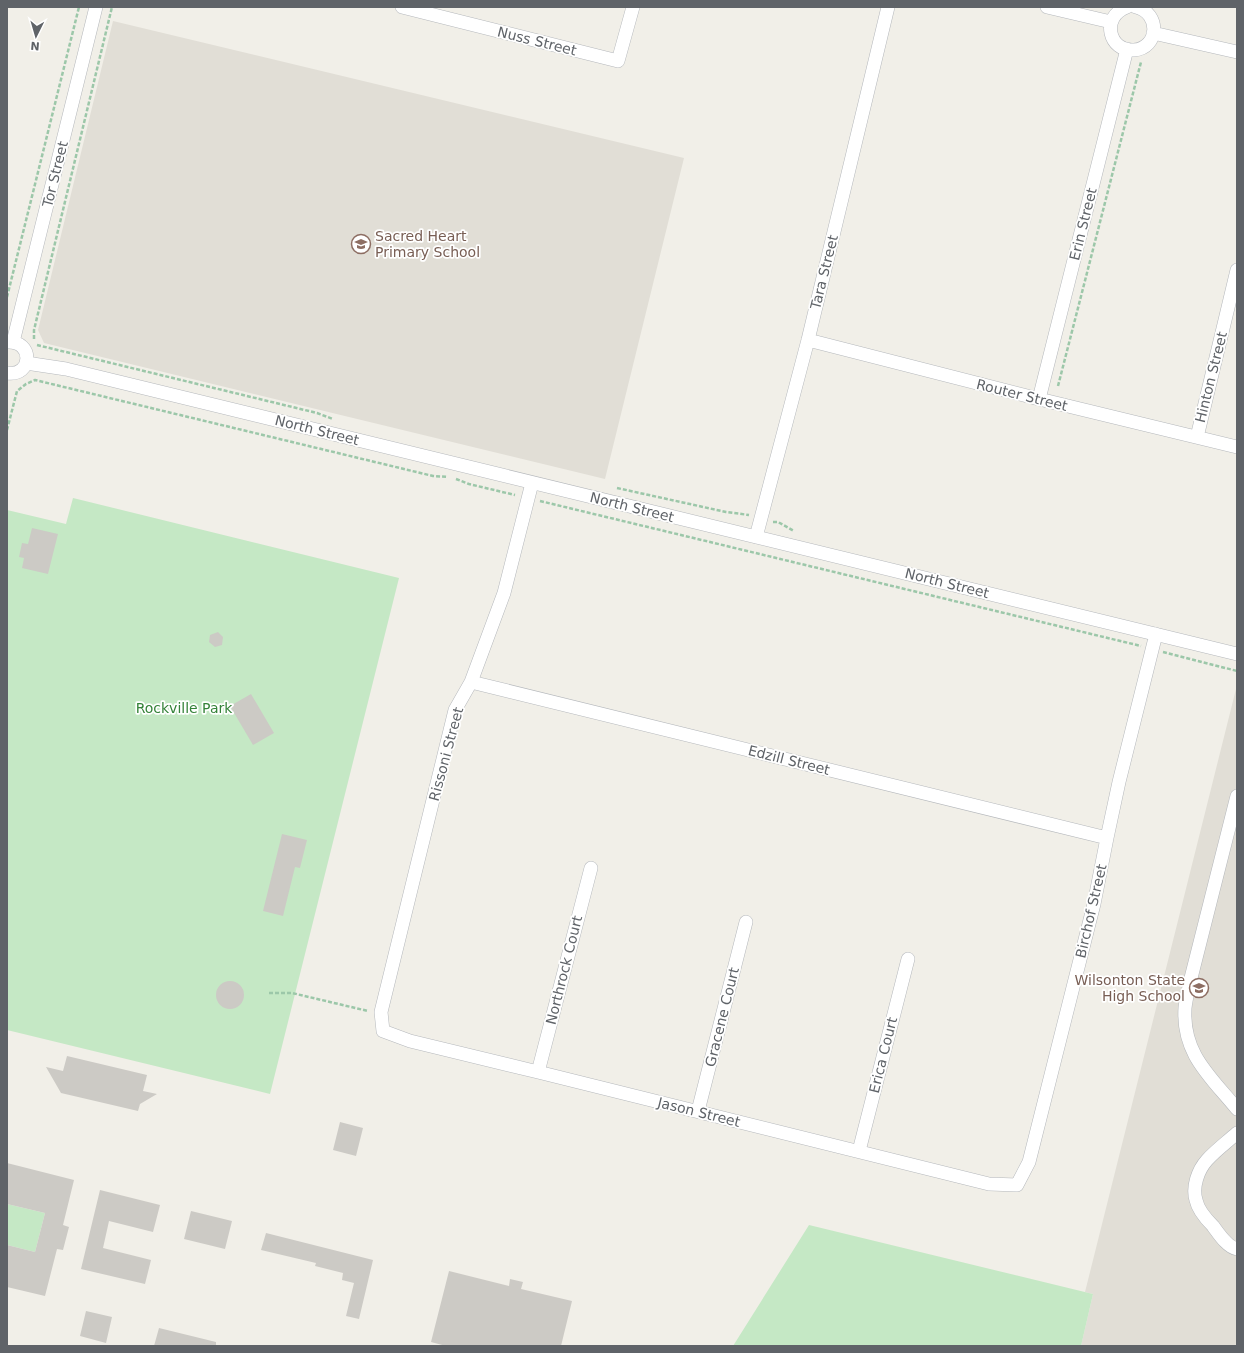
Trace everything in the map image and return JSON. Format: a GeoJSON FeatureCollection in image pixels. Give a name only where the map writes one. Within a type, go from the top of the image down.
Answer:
{"type":"FeatureCollection","features":[{"type":"Feature","properties":{"kind":"street","name":"Tor Street"},"geometry":{"type":"LineString","coordinates":[[10,342],[96,7]]}},
{"type":"Feature","properties":{"kind":"street","name":"Nuss Street"},"geometry":{"type":"LineString","coordinates":[[402,7],[618,61],[632,7]]}},
{"type":"Feature","properties":{"kind":"street","name":"Tara Street"},"geometry":{"type":"LineString","coordinates":[[756,537],[808,340],[888,7]]}},
{"type":"Feature","properties":{"kind":"street"},"geometry":{"type":"LineString","coordinates":[[1047,7],[1111,22]]}},
{"type":"Feature","properties":{"kind":"street"},"geometry":{"type":"LineString","coordinates":[[1127,7],[1117,12],[1111,22],[1110,29],[1115,42],[1127,49],[1134,50],[1146,45],[1153,33],[1153,23],[1151,17],[1143,9],[1138,7]]}},
{"type":"Feature","properties":{"kind":"street"},"geometry":{"type":"LineString","coordinates":[[1153,33],[1237,52]]}},
{"type":"Feature","properties":{"kind":"street","name":"Erin Street"},"geometry":{"type":"LineString","coordinates":[[1040,400],[1127,49]]}},
{"type":"Feature","properties":{"kind":"street","name":"Hinton Street"},"geometry":{"type":"LineString","coordinates":[[1197,437],[1237,270]]}},
{"type":"Feature","properties":{"kind":"street","name":"Router Street"},"geometry":{"type":"LineString","coordinates":[[808,340],[1040,400],[1237,447]]}},
{"type":"Feature","properties":{"kind":"street"},"geometry":{"type":"LineString","coordinates":[[7,373],[12,374],[19,372],[27,360],[26,352],[23,347],[10,342]]}},
{"type":"Feature","properties":{"kind":"street","name":"North Street"},"geometry":{"type":"LineString","coordinates":[[26,363],[66,369],[1237,654]]}},
{"type":"Feature","properties":{"kind":"street","name":"Rissoni Street"},"geometry":{"type":"LineString","coordinates":[[383,1031],[381,1012],[455,710],[470,682],[504,593],[532,482]]}},
{"type":"Feature","properties":{"kind":"street","name":"Birchof Street"},"geometry":{"type":"LineString","coordinates":[[1018,1185],[1030,1162],[1094,904],[1119,782],[1156,634]]}},
{"type":"Feature","properties":{"kind":"street","name":"Edzill Street"},"geometry":{"type":"LineString","coordinates":[[470,682],[1107,838]]}},
{"type":"Feature","properties":{"kind":"street"},"geometry":{"type":"LineString","coordinates":[[1237,796],[1196,956],[1185,1008],[1187,1034],[1197,1060],[1204,1071],[1237,1109]]}},
{"type":"Feature","properties":{"kind":"street","name":"Northrock Court"},"geometry":{"type":"LineString","coordinates":[[538,1072],[591,868]]}},
{"type":"Feature","properties":{"kind":"street","name":"Gracene Court"},"geometry":{"type":"LineString","coordinates":[[698,1112],[746,922]]}},
{"type":"Feature","properties":{"kind":"street","name":"Erica Court"},"geometry":{"type":"LineString","coordinates":[[859,1151],[908,959]]}},
{"type":"Feature","properties":{"kind":"street","name":"Jason Street"},"geometry":{"type":"LineString","coordinates":[[383,1031],[410,1041],[989,1184],[1018,1185]]}},
{"type":"Feature","properties":{"kind":"street"},"geometry":{"type":"LineString","coordinates":[[1237,1133],[1206,1160],[1197,1177],[1195,1193],[1196,1201],[1204,1215],[1228,1244],[1237,1249]]}},
{"type":"Feature","properties":{"kind":"path"},"geometry":{"type":"LineString","coordinates":[[7,296],[79,7]]}},
{"type":"Feature","properties":{"kind":"path"},"geometry":{"type":"LineString","coordinates":[[112,7],[34,330],[34,340],[37,344],[44,346],[310,411],[337,420]]}},
{"type":"Feature","properties":{"kind":"path"},"geometry":{"type":"LineString","coordinates":[[1058,386],[1140,63],[1144,57]]}},
{"type":"Feature","properties":{"kind":"path"},"geometry":{"type":"LineString","coordinates":[[7,430],[17,391],[26,384],[35,380],[433,476],[457,479],[469,484],[1152,649],[1237,671]]}},
{"type":"Feature","properties":{"kind":"path"},"geometry":{"type":"LineString","coordinates":[[612,487],[726,512],[748,515],[774,523],[778,522],[792,531],[799,533]]}},
{"type":"Feature","properties":{"kind":"path"},"geometry":{"type":"LineString","coordinates":[[269,993],[292,993],[370,1011],[381,1012]]}},
{"type":"Feature","properties":{"kind":"shaded area","name":"Sacred Heart Primary School"},"geometry":{"type":"Polygon","coordinates":[[[113,21],[684,158],[605,479],[44,343],[38,330],[113,21]]]}},
{"type":"Feature","properties":{"kind":"shaded area","name":"Wilsonton State High School"},"geometry":{"type":"Polygon","coordinates":[[[1237,685],[1237,1346],[1081,1346],[1093,1294],[1085,1292],[1237,685]]]}},
{"type":"Feature","properties":{"kind":"green space","name":"Rockville Park"},"geometry":{"type":"Polygon","coordinates":[[[73,498],[399,578],[270,1094],[7,1030],[7,510],[66,524],[73,498]]]}},
{"type":"Feature","properties":{"kind":"green space"},"geometry":{"type":"Polygon","coordinates":[[[7,1204],[45,1213],[35,1252],[7,1245],[7,1204]]]}},
{"type":"Feature","properties":{"kind":"green space"},"geometry":{"type":"Polygon","coordinates":[[[809,1225],[1093,1294],[1081,1346],[733,1346],[809,1225]]]}},
{"type":"Feature","properties":{"kind":"building"},"geometry":{"type":"Polygon","coordinates":[[[32,528],[58,534],[48,574],[22,568],[24,558],[19,557],[22,543],[28,544],[32,528]]]}},
{"type":"Feature","properties":{"kind":"building"},"geometry":{"type":"Polygon","coordinates":[[[218,632],[223,637],[222,645],[215,647],[209,642],[210,635],[218,632]]]}},
{"type":"Feature","properties":{"kind":"building"},"geometry":{"type":"Polygon","coordinates":[[[251,694],[274,733],[253,745],[230,706],[251,694]]]}},
{"type":"Feature","properties":{"kind":"building"},"geometry":{"type":"Polygon","coordinates":[[[282,834],[307,840],[300,868],[295,867],[283,916],[263,911],[282,834]]]}},
{"type":"Feature","properties":{"kind":"building"},"geometry":{"type":"Polygon","coordinates":[[[230,981],[240,985],[244,995],[240,1005],[230,1009],[220,1005],[216,995],[220,985],[230,981]]]}},
{"type":"Feature","properties":{"kind":"building"},"geometry":{"type":"Polygon","coordinates":[[[67,1056],[147,1075],[143,1091],[157,1094],[140,1104],[138,1111],[61,1093],[46,1067],[63,1071],[67,1056]]]}},
{"type":"Feature","properties":{"kind":"building"},"geometry":{"type":"Polygon","coordinates":[[[340,1122],[363,1128],[356,1156],[333,1150],[340,1122]]]}},
{"type":"Feature","properties":{"kind":"building"},"geometry":{"type":"Polygon","coordinates":[[[7,1163],[74,1180],[63,1225],[69,1227],[63,1250],[57,1249],[45,1296],[7,1287],[7,1245],[35,1252],[45,1213],[7,1204],[7,1163]]]}},
{"type":"Feature","properties":{"kind":"building"},"geometry":{"type":"Polygon","coordinates":[[[100,1190],[160,1205],[153,1232],[109,1221],[103,1248],[151,1260],[145,1284],[81,1269],[100,1190]]]}},
{"type":"Feature","properties":{"kind":"building"},"geometry":{"type":"Polygon","coordinates":[[[191,1211],[232,1221],[225,1249],[184,1239],[191,1211]]]}},
{"type":"Feature","properties":{"kind":"building"},"geometry":{"type":"Polygon","coordinates":[[[266,1233],[373,1260],[359,1319],[346,1316],[354,1283],[342,1280],[343,1273],[315,1266],[316,1263],[261,1250],[266,1233]]]}},
{"type":"Feature","properties":{"kind":"building"},"geometry":{"type":"Polygon","coordinates":[[[449,1271],[509,1286],[510,1279],[523,1282],[521,1289],[572,1301],[561,1346],[446,1346],[431,1342],[449,1271]]]}},
{"type":"Feature","properties":{"kind":"building"},"geometry":{"type":"Polygon","coordinates":[[[86,1311],[112,1317],[106,1343],[80,1336],[86,1311]]]}},
{"type":"Feature","properties":{"kind":"building"},"geometry":{"type":"Polygon","coordinates":[[[159,1328],[216,1342],[216,1346],[154,1346],[159,1328]]]}},
{"type":"Feature","properties":{"kind":"place","name":"Sacred Heart Primary School"},"geometry":{"type":"Point","coordinates":[361,244]}},
{"type":"Feature","properties":{"kind":"place","name":"Wilsonton State High School"},"geometry":{"type":"Point","coordinates":[1199,988]}}]}
